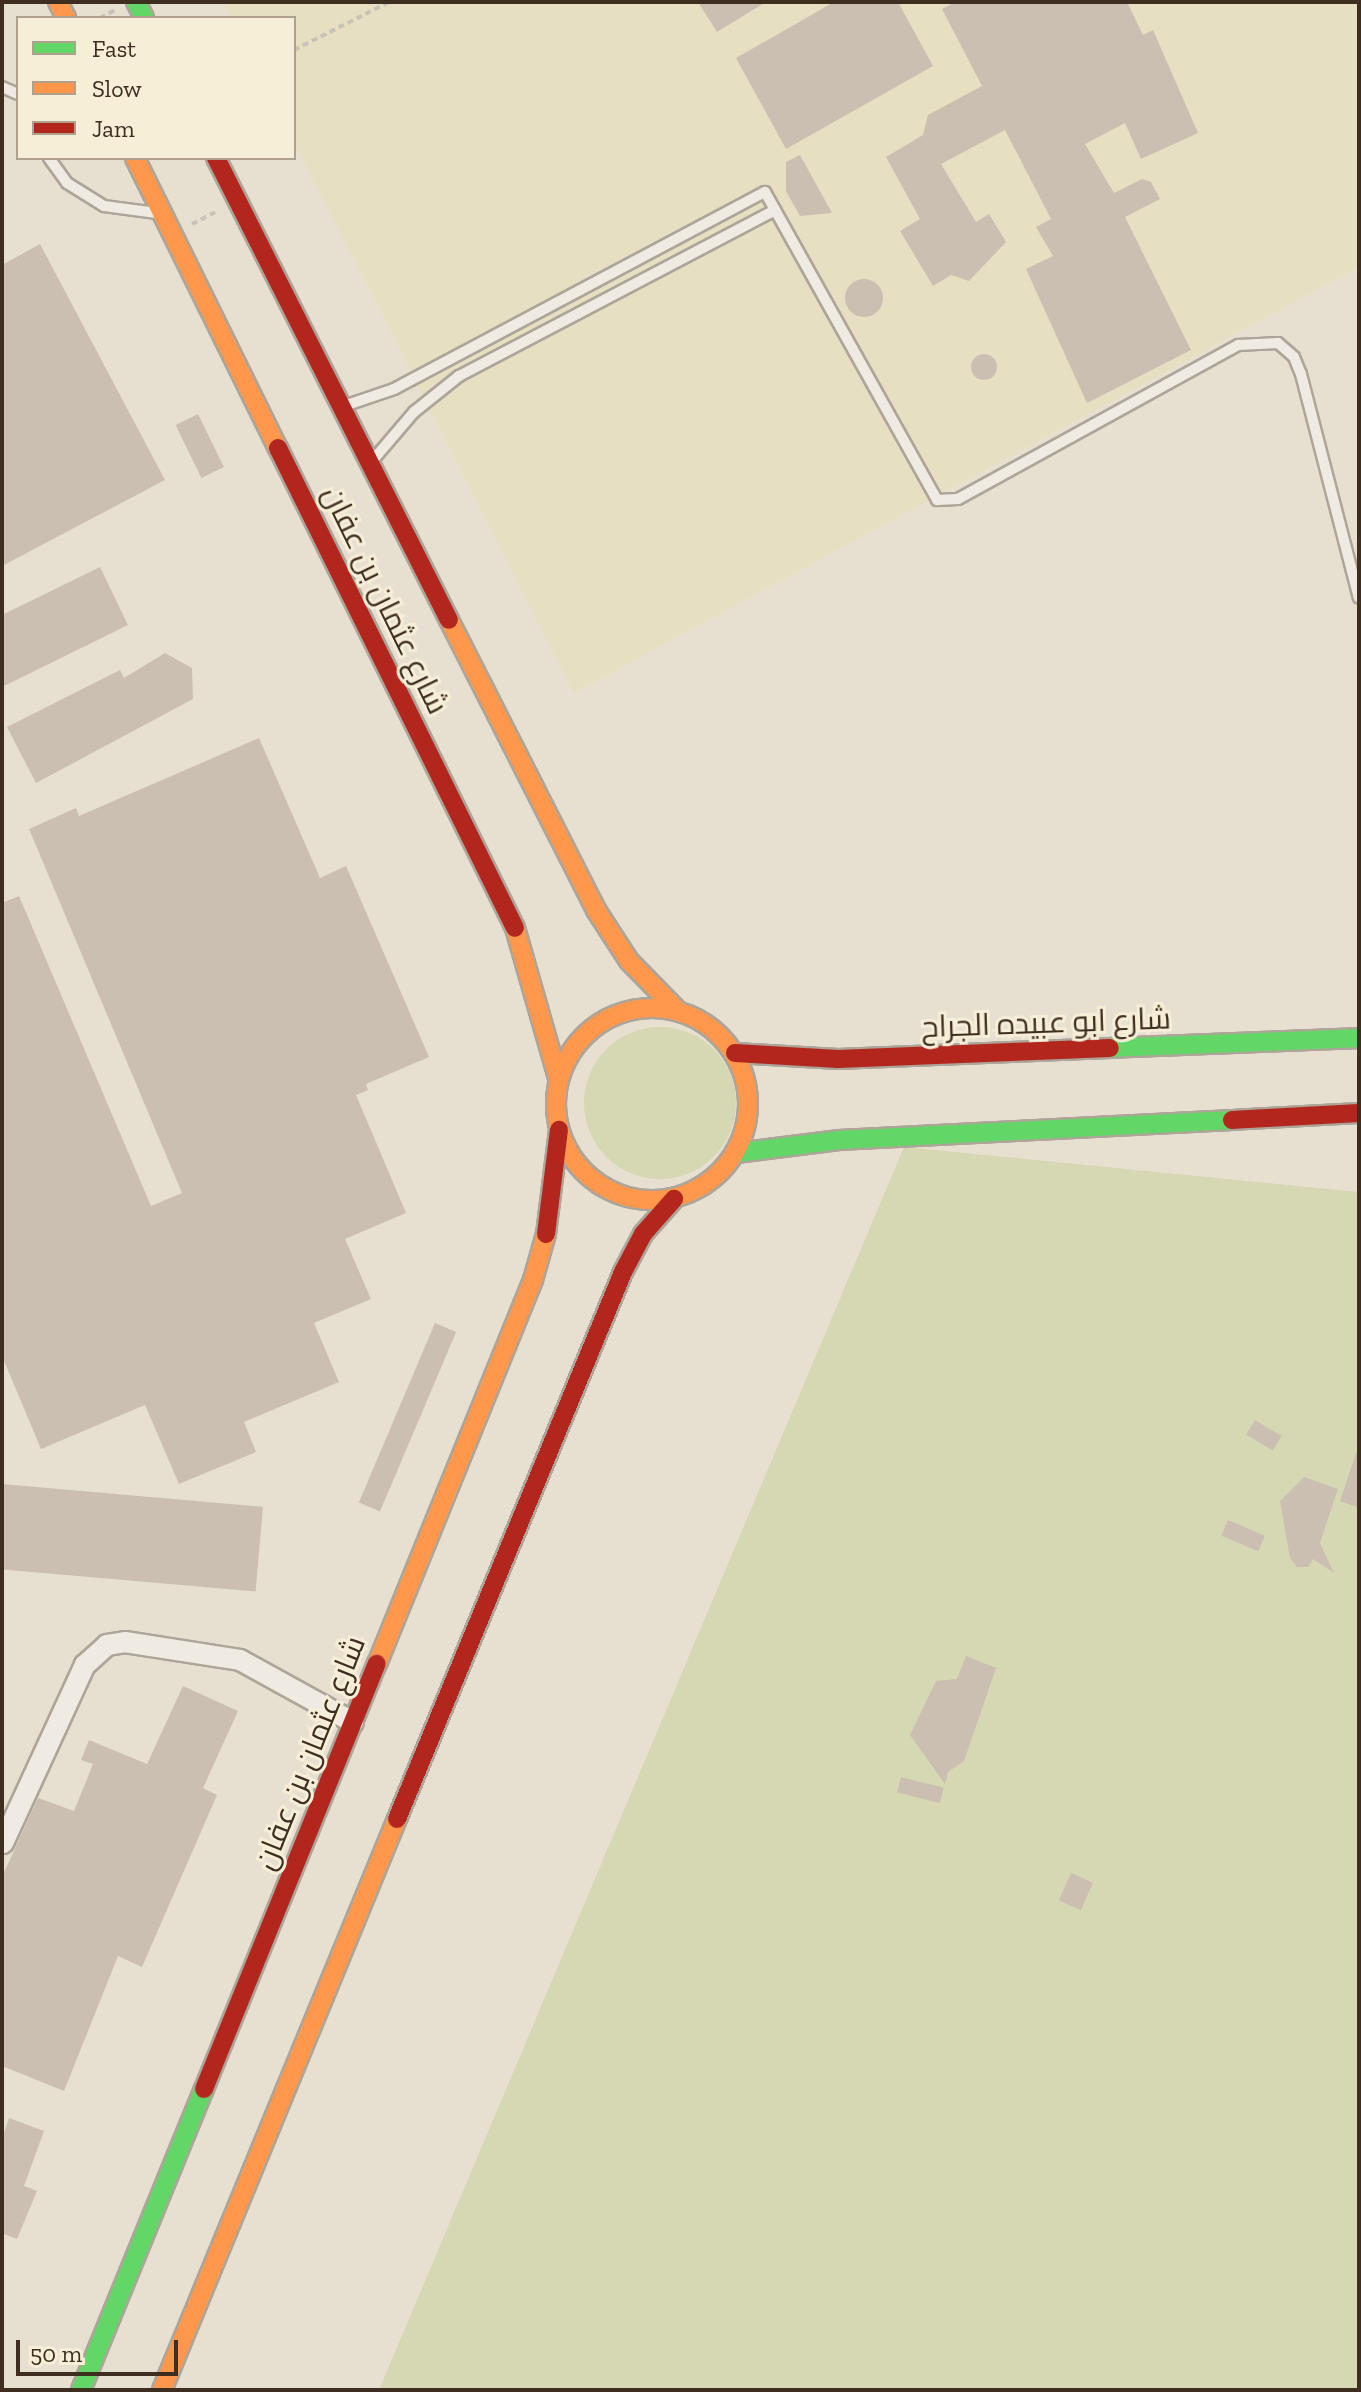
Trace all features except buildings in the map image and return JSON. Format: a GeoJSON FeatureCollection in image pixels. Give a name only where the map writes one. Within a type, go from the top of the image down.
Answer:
{"type":"FeatureCollection","features":[{"type":"Feature","properties":{"kind":"main road","name":"شارع عثمان بن عفان"},"geometry":{"type":"LineString","coordinates":[[136,160],[514,925],[558,1078]]}},
{"type":"Feature","properties":{"kind":"main road","name":"شارع عثمان بن عفان"},"geometry":{"type":"LineString","coordinates":[[217,160],[596,910],[629,961],[677,1010]]}},
{"type":"Feature","properties":{"kind":"main road"},"geometry":{"type":"LineString","coordinates":[[647,1006],[677,1010],[700,1019],[735,1053],[748,1085],[748,1120],[736,1153],[701,1188],[674,1199],[644,1201],[616,1194],[581,1168],[559,1130],[558,1078],[571,1050],[604,1020],[647,1006]]}},
{"type":"Feature","properties":{"kind":"main road","name":"شارع ابو عبيده الجراح"},"geometry":{"type":"LineString","coordinates":[[735,1053],[838,1059],[1359,1038]]}},
{"type":"Feature","properties":{"kind":"main road"},"geometry":{"type":"LineString","coordinates":[[736,1153],[839,1140],[1359,1113]]}},
{"type":"Feature","properties":{"kind":"main road","name":"شارع عثمان بن عفان"},"geometry":{"type":"LineString","coordinates":[[81,2390],[533,1280],[550,1221],[559,1130]]}},
{"type":"Feature","properties":{"kind":"main road"},"geometry":{"type":"LineString","coordinates":[[162,2390],[623,1272],[643,1234],[674,1199]]}},
{"type":"Feature","properties":{"kind":"street"},"geometry":{"type":"LineString","coordinates":[[2,1843],[85,1665],[107,1645],[125,1642],[240,1660],[353,1722]]}},
{"type":"Feature","properties":{"kind":"lane"},"geometry":{"type":"LineString","coordinates":[[50,160],[67,183],[104,206],[162,214]]}},
{"type":"Feature","properties":{"kind":"lane"},"geometry":{"type":"LineString","coordinates":[[342,407],[394,389],[759,193],[767,194],[929,493],[946,502],[1238,345],[1278,343],[1294,357],[1301,374],[1359,598]]}},
{"type":"Feature","properties":{"kind":"lane"},"geometry":{"type":"LineString","coordinates":[[369,465],[414,412],[459,376],[775,210]]}},
{"type":"Feature","properties":{"kind":"path"},"geometry":{"type":"LineString","coordinates":[[296,49],[389,2]]}},
{"type":"Feature","properties":{"kind":"path"},"geometry":{"type":"LineString","coordinates":[[173,234],[237,200]]}},
{"type":"Feature","properties":{"kind":"shaded area"},"geometry":{"type":"Polygon","coordinates":[[[223,2],[1359,2],[1359,267],[574,693],[296,146],[296,16],[230,16],[223,2]]]}},
{"type":"Feature","properties":{"kind":"green space"},"geometry":{"type":"Polygon","coordinates":[[[660,1027],[689,1032],[714,1049],[731,1074],[736,1103],[731,1132],[714,1157],[689,1174],[660,1179],[631,1174],[606,1157],[589,1132],[584,1103],[589,1074],[606,1049],[631,1032],[660,1027]]]}},
{"type":"Feature","properties":{"kind":"green space"},"geometry":{"type":"Polygon","coordinates":[[[904,1147],[1359,1192],[1359,2390],[379,2390],[904,1147]]]}},
{"type":"Feature","properties":{"kind":"traffic: fast"},"geometry":{"type":"LineString","coordinates":[[136,2],[143,16]]}},
{"type":"Feature","properties":{"kind":"traffic: fast"},"geometry":{"type":"LineString","coordinates":[[1110,1048],[1359,1038]]}},
{"type":"Feature","properties":{"kind":"traffic: fast"},"geometry":{"type":"LineString","coordinates":[[736,1153],[839,1140],[1232,1120]]}},
{"type":"Feature","properties":{"kind":"traffic: fast"},"geometry":{"type":"LineString","coordinates":[[81,2390],[204,2089]]}},
{"type":"Feature","properties":{"kind":"traffic: slow"},"geometry":{"type":"LineString","coordinates":[[58,2],[65,16]]}},
{"type":"Feature","properties":{"kind":"traffic: slow"},"geometry":{"type":"LineString","coordinates":[[136,160],[278,448]]}},
{"type":"Feature","properties":{"kind":"traffic: slow"},"geometry":{"type":"LineString","coordinates":[[449,620],[596,910],[629,961],[677,1010]]}},
{"type":"Feature","properties":{"kind":"traffic: slow"},"geometry":{"type":"LineString","coordinates":[[515,928],[558,1078]]}},
{"type":"Feature","properties":{"kind":"traffic: slow"},"geometry":{"type":"LineString","coordinates":[[652,1008],[671,1009],[689,1015],[720,1036],[741,1067],[747,1085],[748,1104],[747,1123],[741,1141],[720,1172],[689,1193],[671,1199],[652,1200],[633,1199],[615,1193],[584,1172],[563,1141],[557,1123],[556,1104],[557,1085],[563,1067],[584,1036],[615,1015],[633,1009],[652,1008]]}},
{"type":"Feature","properties":{"kind":"traffic: slow"},"geometry":{"type":"LineString","coordinates":[[377,1664],[533,1280],[546,1234]]}},
{"type":"Feature","properties":{"kind":"traffic: slow"},"geometry":{"type":"LineString","coordinates":[[162,2390],[397,1819]]}},
{"type":"Feature","properties":{"kind":"traffic: jam"},"geometry":{"type":"LineString","coordinates":[[217,160],[449,620]]}},
{"type":"Feature","properties":{"kind":"traffic: jam"},"geometry":{"type":"LineString","coordinates":[[278,448],[515,928]]}},
{"type":"Feature","properties":{"kind":"traffic: jam"},"geometry":{"type":"LineString","coordinates":[[735,1053],[838,1059],[1110,1048]]}},
{"type":"Feature","properties":{"kind":"traffic: jam"},"geometry":{"type":"LineString","coordinates":[[1232,1120],[1359,1113]]}},
{"type":"Feature","properties":{"kind":"traffic: jam"},"geometry":{"type":"LineString","coordinates":[[546,1234],[559,1130]]}},
{"type":"Feature","properties":{"kind":"traffic: jam"},"geometry":{"type":"LineString","coordinates":[[397,1819],[623,1272],[643,1234],[674,1199]]}},
{"type":"Feature","properties":{"kind":"traffic: jam"},"geometry":{"type":"LineString","coordinates":[[204,2089],[377,1664]]}}]}
